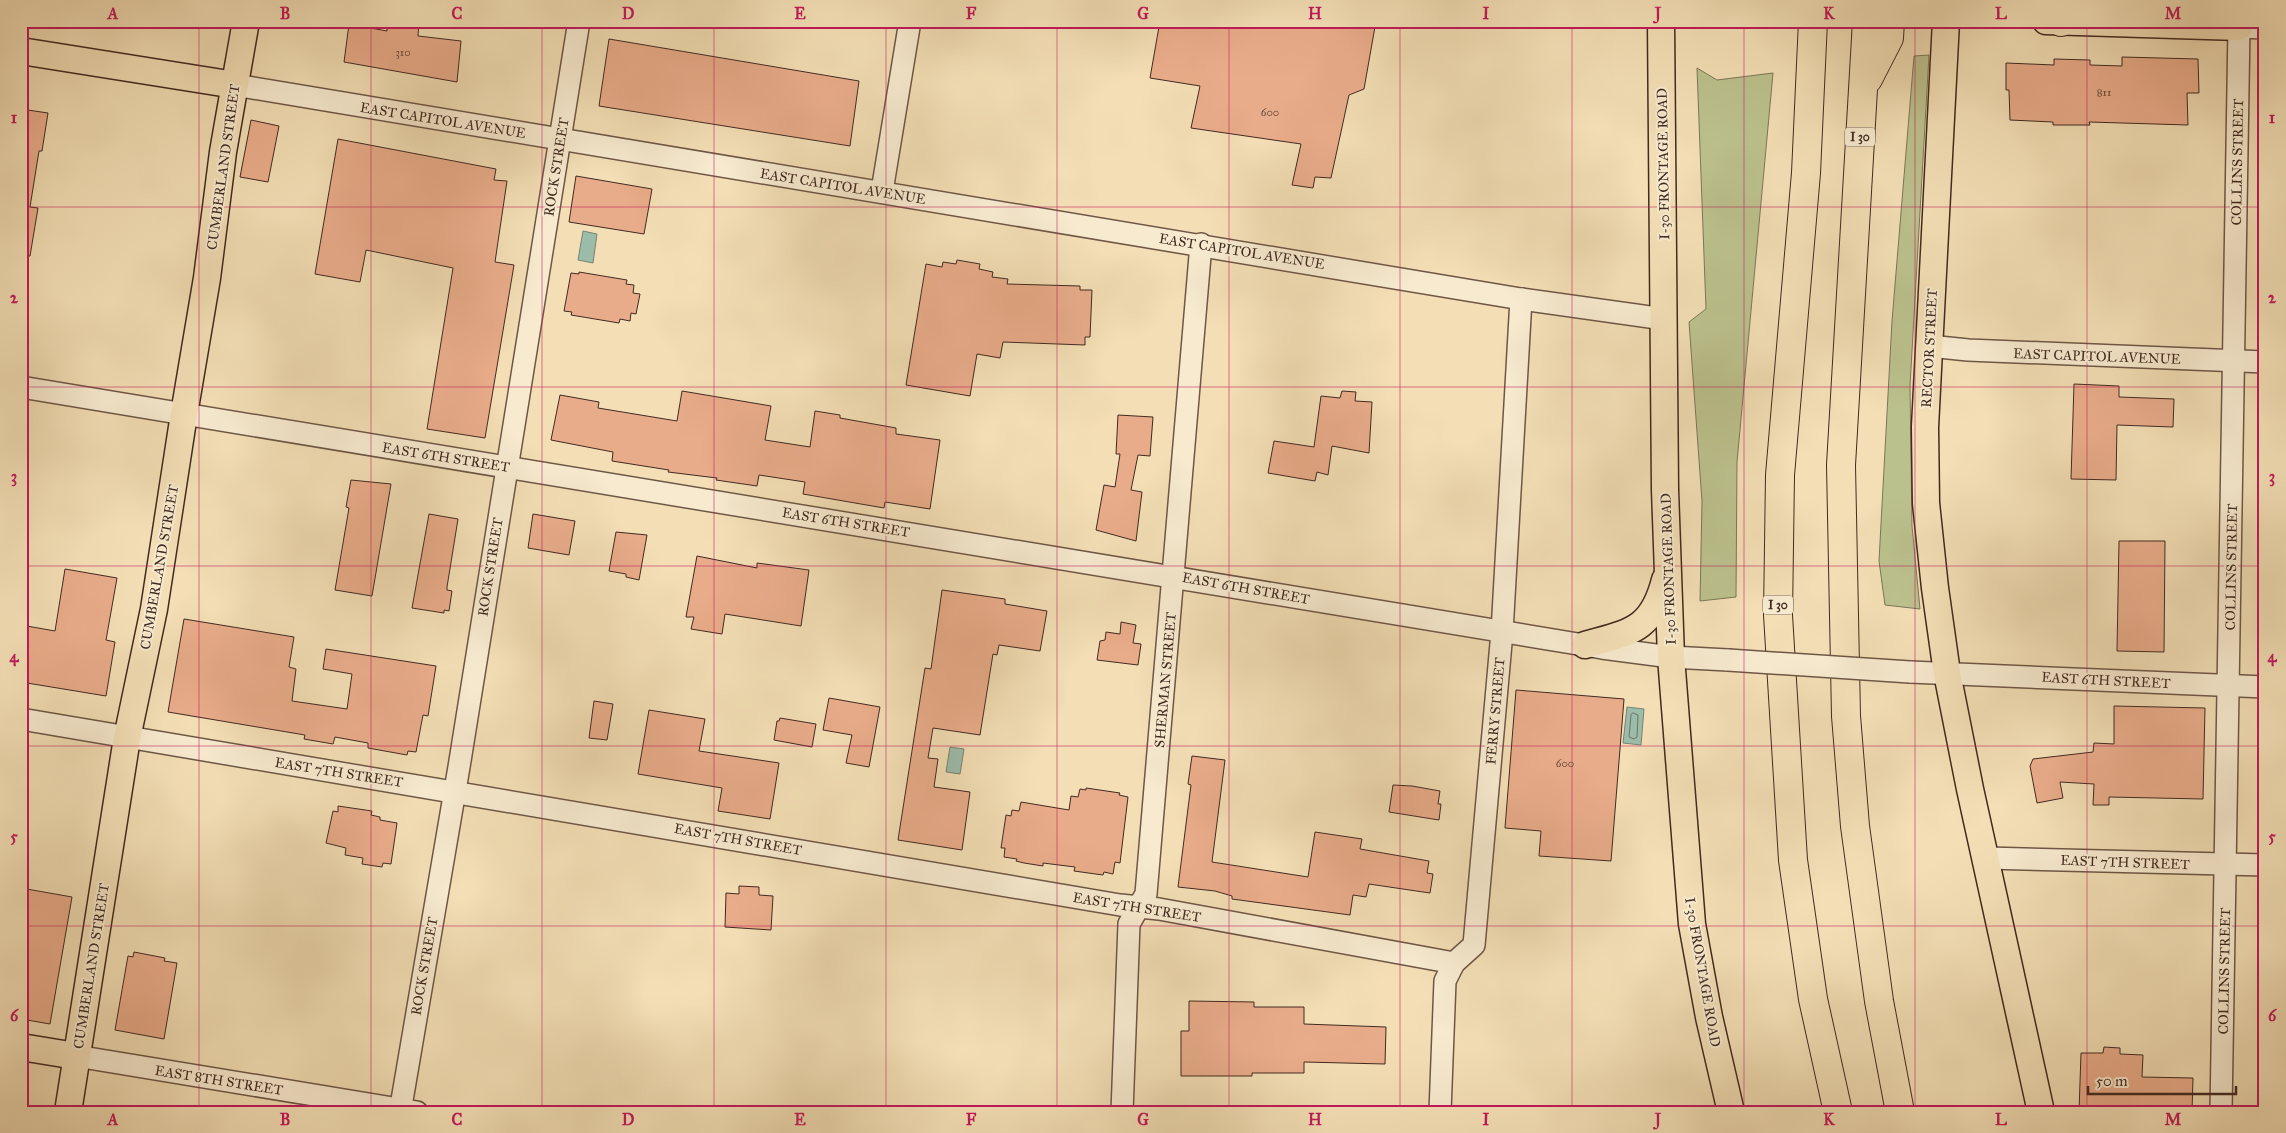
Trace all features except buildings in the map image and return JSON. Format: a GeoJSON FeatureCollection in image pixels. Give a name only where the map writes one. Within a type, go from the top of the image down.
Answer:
{"type":"FeatureCollection","features":[{"type":"Feature","properties":{"kind":"highway","name":"I 30"},"geometry":{"type":"LineString","coordinates":[[1813,21],[1808,94],[1806,174],[1780,475],[1778,615],[1793,860],[1813,999],[1838,1112]]}},
{"type":"Feature","properties":{"kind":"highway","name":"I 30"},"geometry":{"type":"LineString","coordinates":[[1867,21],[1841,465],[1846,716],[1854,826],[1879,1001],[1900,1112]]}},
{"type":"Feature","properties":{"kind":"highway"},"geometry":{"type":"LineString","coordinates":[[1863,89],[1890,29]]}},
{"type":"Feature","properties":{"kind":"main road","name":"CUMBERLAND STREET"},"geometry":{"type":"LineString","coordinates":[[68,1112],[127,738],[154,609],[184,414],[208,278],[223,152],[246,21]]}},
{"type":"Feature","properties":{"kind":"main road","name":"I-30 FRONTAGE ROAD"},"geometry":{"type":"LineString","coordinates":[[1661,21],[1665,490],[1671,657],[1692,924],[1709,1017],[1731,1112]]}},
{"type":"Feature","properties":{"kind":"main road","name":"RECTOR STREET"},"geometry":{"type":"LineString","coordinates":[[1946,21],[1925,427],[1926,503],[1947,673]]}},
{"type":"Feature","properties":{"kind":"main road"},"geometry":{"type":"LineString","coordinates":[[2055,22],[2248,26]]}},
{"type":"Feature","properties":{"kind":"main road","name":"EAST CAPITOL AVENUE"},"geometry":{"type":"LineString","coordinates":[[21,51],[234,85]]}},
{"type":"Feature","properties":{"kind":"main road"},"geometry":{"type":"LineString","coordinates":[[1585,645],[1629,632],[1648,618],[1660,601],[1669,564]]}},
{"type":"Feature","properties":{"kind":"main road"},"geometry":{"type":"LineString","coordinates":[[1947,673],[2041,1112]]}},
{"type":"Feature","properties":{"kind":"main road","name":"EAST 8TH STREET"},"geometry":{"type":"LineString","coordinates":[[21,1047],[76,1056]]}},
{"type":"Feature","properties":{"kind":"street","name":"ROCK STREET"},"geometry":{"type":"LineString","coordinates":[[406,1111],[454,791],[579,21]]}},
{"type":"Feature","properties":{"kind":"street"},"geometry":{"type":"LineString","coordinates":[[882,191],[910,21]]}},
{"type":"Feature","properties":{"kind":"street","name":"COLLINS STREET"},"geometry":{"type":"LineString","coordinates":[[2221,1112],[2230,686],[2234,362],[2248,26]]}},
{"type":"Feature","properties":{"kind":"street","name":"EAST CAPITOL AVENUE"},"geometry":{"type":"LineString","coordinates":[[234,85],[1201,244],[1521,299],[1664,319]]}},
{"type":"Feature","properties":{"kind":"street","name":"SHERMAN STREET"},"geometry":{"type":"LineString","coordinates":[[1122,1112],[1129,924],[1140,908],[1146,894],[1201,244]]}},
{"type":"Feature","properties":{"kind":"street","name":"FERRY STREET"},"geometry":{"type":"LineString","coordinates":[[1440,1112],[1445,981],[1454,963],[1474,945],[1502,632],[1521,299]]}},
{"type":"Feature","properties":{"kind":"street","name":"EAST CAPITOL AVENUE"},"geometry":{"type":"LineString","coordinates":[[1929,346],[1968,350],[2265,362]]}},
{"type":"Feature","properties":{"kind":"street","name":"EAST 6TH STREET"},"geometry":{"type":"LineString","coordinates":[[21,387],[1174,576],[1502,632],[1671,657],[1910,672],[2265,687]]}},
{"type":"Feature","properties":{"kind":"street","name":"EAST 7TH STREET"},"geometry":{"type":"LineString","coordinates":[[21,719],[1140,908],[1159,909],[1454,963]]}},
{"type":"Feature","properties":{"kind":"street","name":"EAST 7TH STREET"},"geometry":{"type":"LineString","coordinates":[[1986,858],[2265,866]]}},
{"type":"Feature","properties":{"kind":"street","name":"EAST 8TH STREET"},"geometry":{"type":"LineString","coordinates":[[76,1056],[406,1111]]}},
{"type":"Feature","properties":{"kind":"green space"},"geometry":{"type":"Polygon","coordinates":[[[1929,55],[1910,386],[1912,526],[1920,609],[1885,605],[1879,561],[1892,321],[1914,56],[1929,55]]]}},
{"type":"Feature","properties":{"kind":"green space"},"geometry":{"type":"Polygon","coordinates":[[[1697,68],[1717,80],[1773,73],[1737,462],[1736,597],[1700,601],[1702,501],[1689,322],[1706,309],[1697,68]]]}},
{"type":"Feature","properties":{"kind":"water"},"geometry":{"type":"Polygon","coordinates":[[[583,231],[597,234],[593,263],[578,260],[583,231]]]}},
{"type":"Feature","properties":{"kind":"water"},"geometry":{"type":"Polygon","coordinates":[[[1627,707],[1644,709],[1641,745],[1623,743],[1627,707]]]}},
{"type":"Feature","properties":{"kind":"water"},"geometry":{"type":"Polygon","coordinates":[[[950,747],[964,749],[960,774],[946,772],[950,747]]]}}]}
